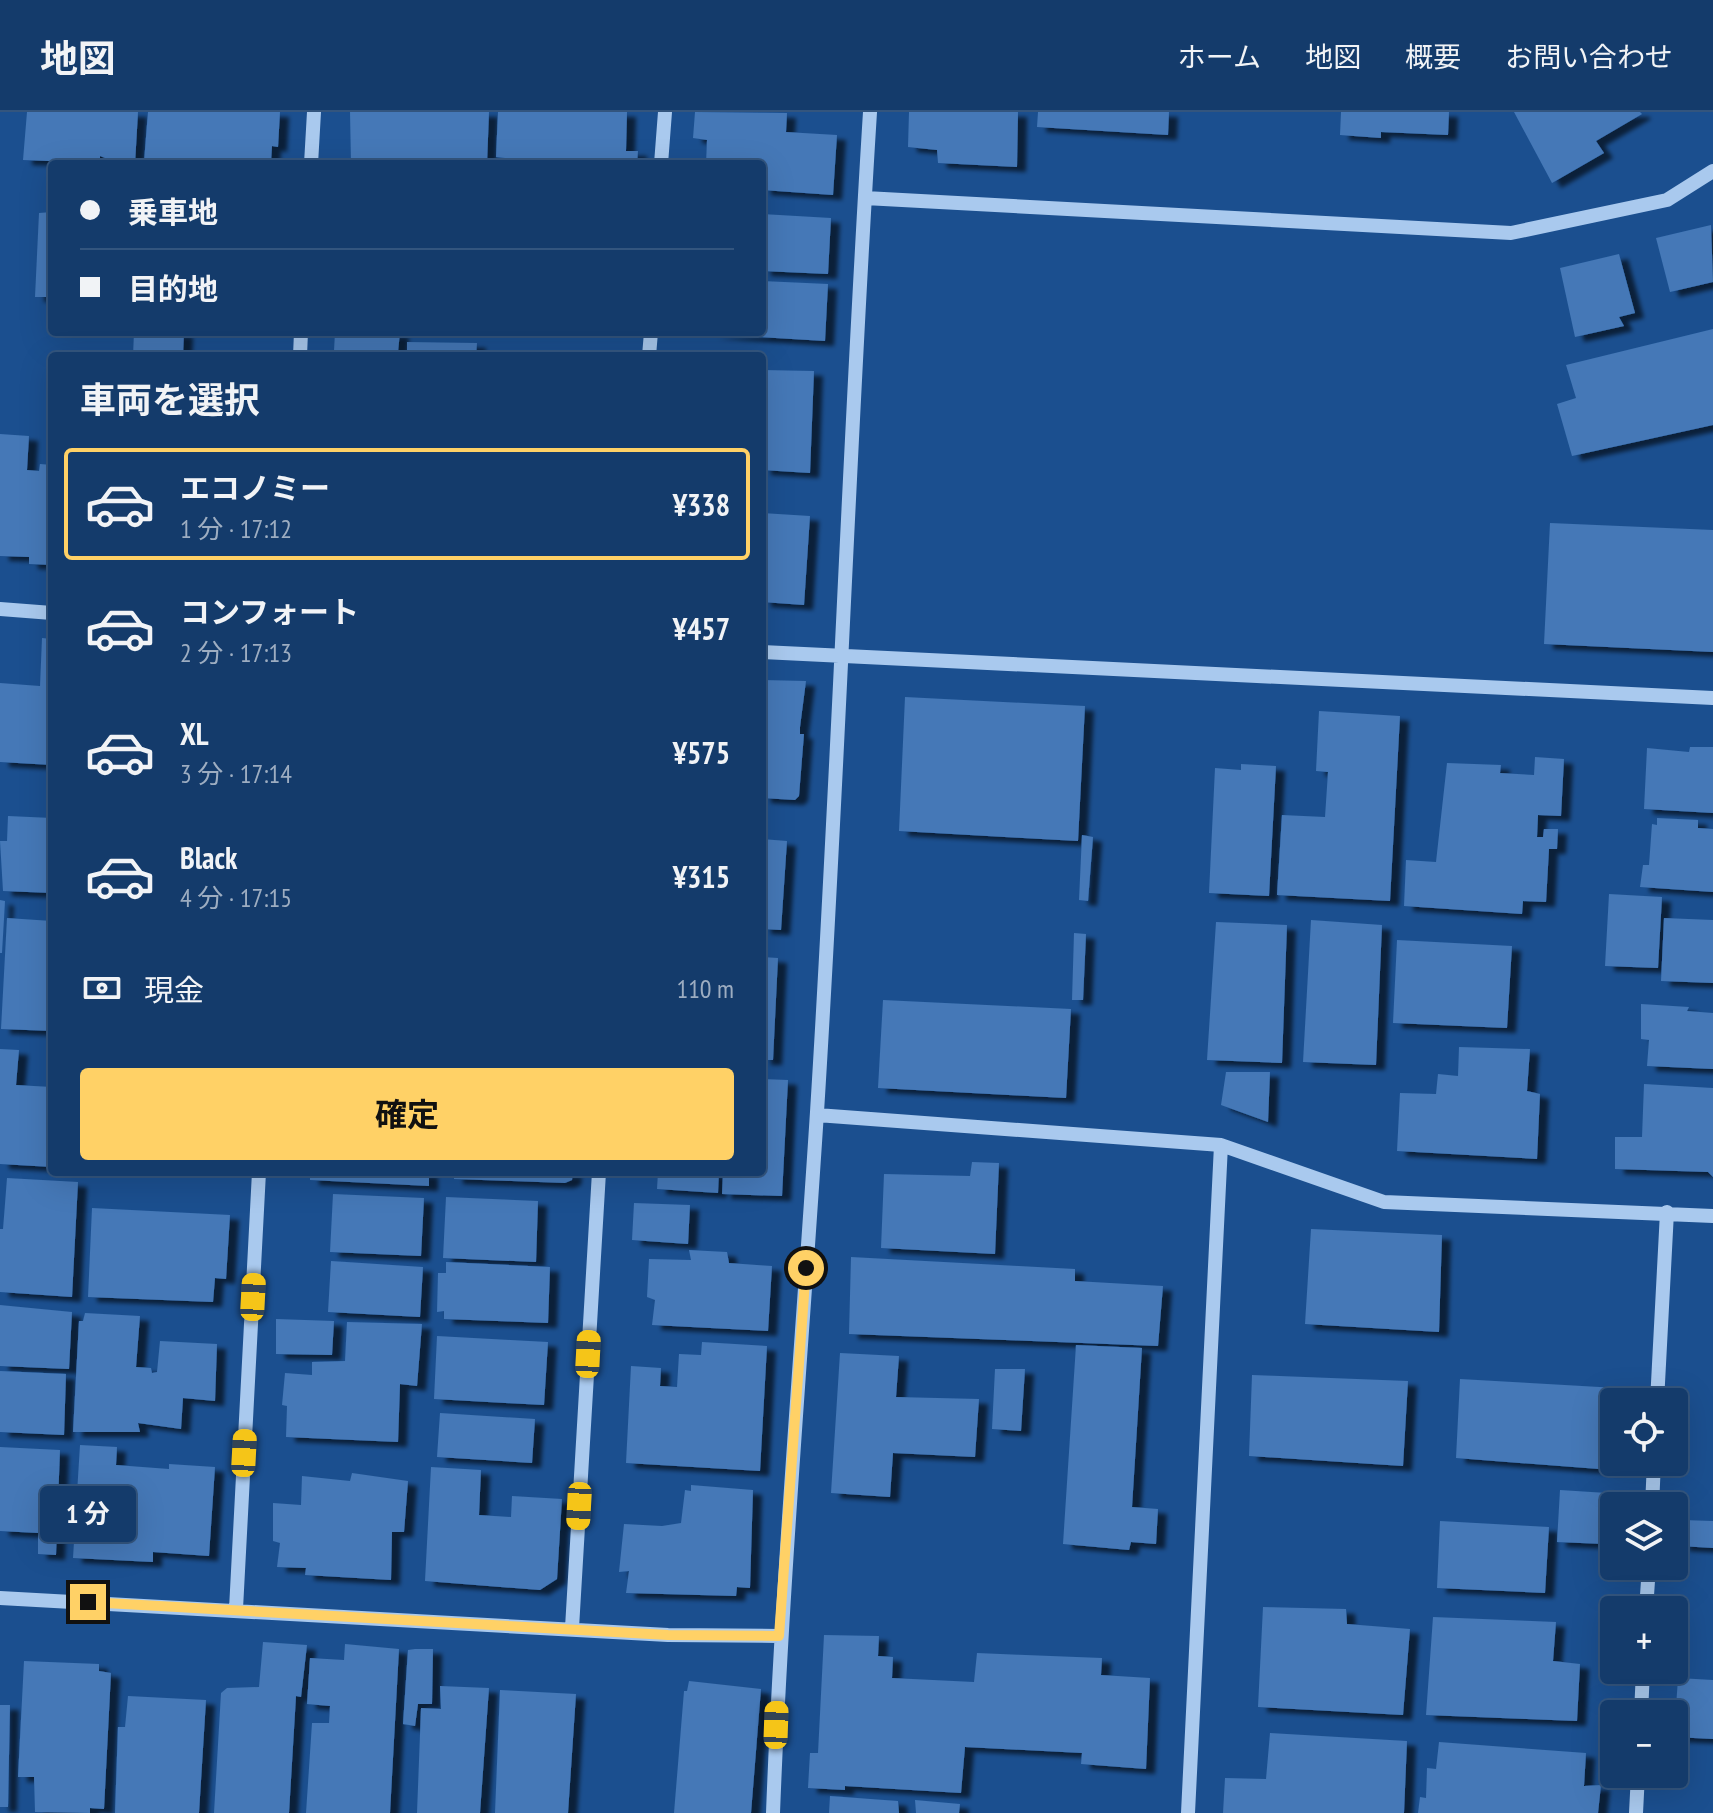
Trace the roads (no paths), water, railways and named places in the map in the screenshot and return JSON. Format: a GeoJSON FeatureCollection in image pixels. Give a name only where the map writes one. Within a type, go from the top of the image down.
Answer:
{"type":"FeatureCollection","features":[{"type":"Feature","properties":{"kind":"street"},"geometry":{"type":"LineString","coordinates":[[311,160],[314,112]]}},
{"type":"Feature","properties":{"kind":"street"},"geometry":{"type":"LineString","coordinates":[[661,160],[665,112]]}},
{"type":"Feature","properties":{"kind":"street"},"geometry":{"type":"LineString","coordinates":[[773,1813],[779,1636],[817,1115],[870,112]]}},
{"type":"Feature","properties":{"kind":"street"},"geometry":{"type":"LineString","coordinates":[[865,198],[1511,233],[1667,200],[1713,171]]}},
{"type":"Feature","properties":{"kind":"street"},"geometry":{"type":"LineString","coordinates":[[0,609],[48,613]]}},
{"type":"Feature","properties":{"kind":"street"},"geometry":{"type":"LineString","coordinates":[[766,652],[1713,698]]}},
{"type":"Feature","properties":{"kind":"street"},"geometry":{"type":"LineString","coordinates":[[817,1115],[1221,1145],[1384,1202],[1713,1216]]}},
{"type":"Feature","properties":{"kind":"street"},"geometry":{"type":"LineString","coordinates":[[1188,1813],[1221,1145]]}},
{"type":"Feature","properties":{"kind":"street"},"geometry":{"type":"LineString","coordinates":[[236,1609],[259,1176]]}},
{"type":"Feature","properties":{"kind":"street"},"geometry":{"type":"LineString","coordinates":[[572,1628],[599,1176]]}},
{"type":"Feature","properties":{"kind":"street"},"geometry":{"type":"LineString","coordinates":[[1658,1388],[1667,1212]]}},
{"type":"Feature","properties":{"kind":"street"},"geometry":{"type":"LineString","coordinates":[[0,1598],[668,1635],[779,1636]]}},
{"type":"Feature","properties":{"kind":"street"},"geometry":{"type":"LineString","coordinates":[[1636,1813],[1637,1788]]}}]}
